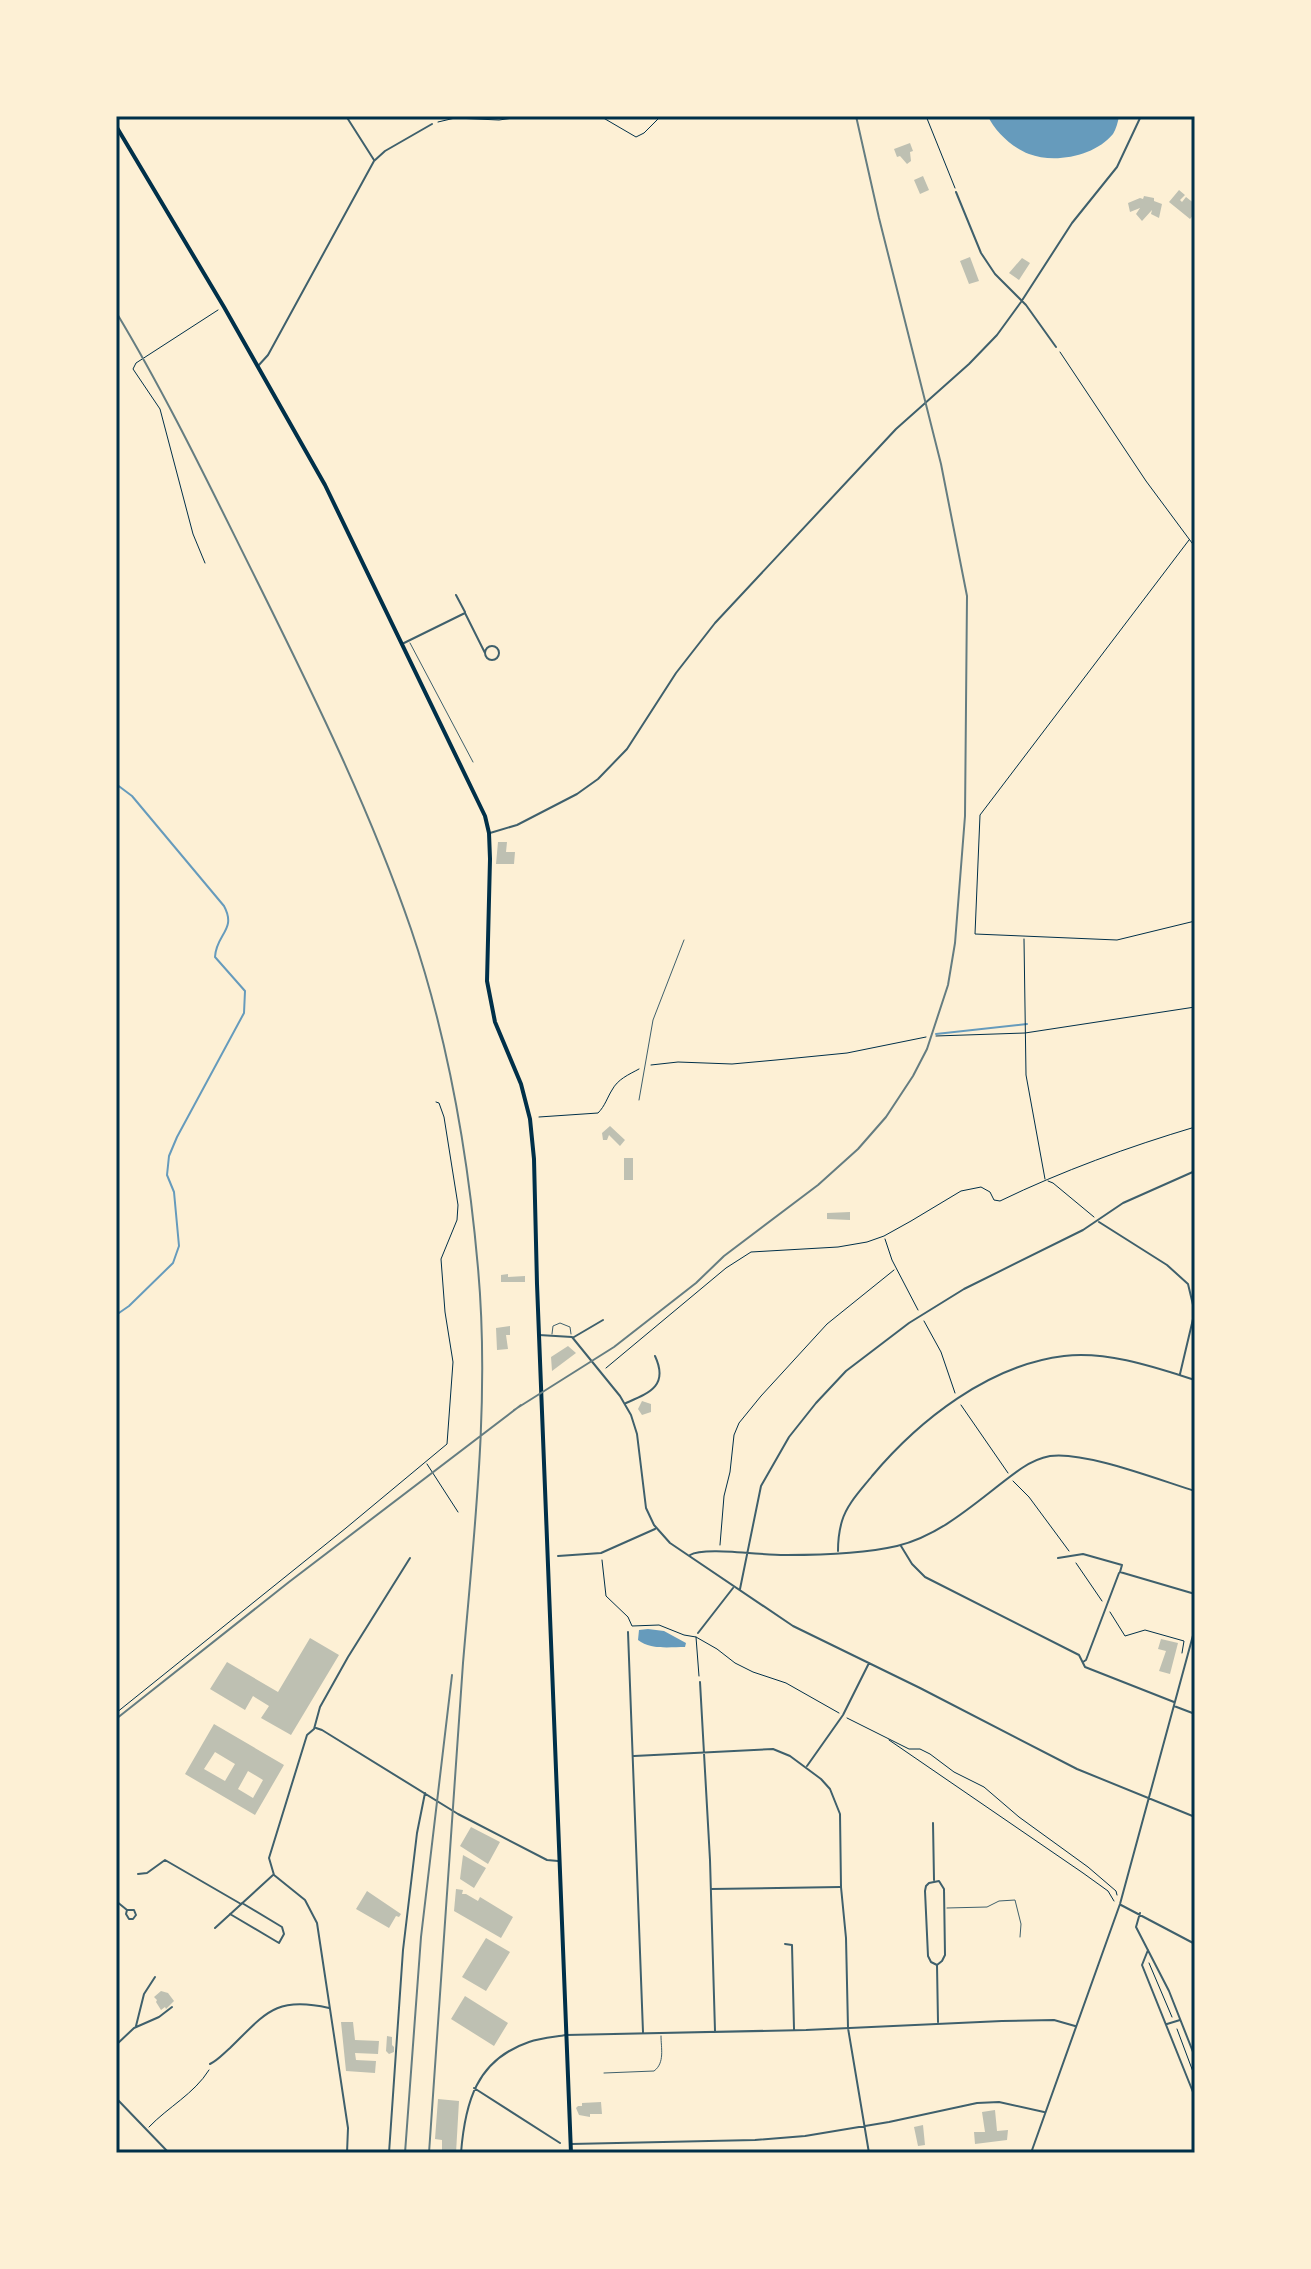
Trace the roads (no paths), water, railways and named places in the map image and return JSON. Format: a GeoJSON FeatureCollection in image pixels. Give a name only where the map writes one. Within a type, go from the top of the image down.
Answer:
{"type":"FeatureCollection","features":[{"type":"Feature","properties":{"kind":"main road"},"geometry":{"type":"LineString","coordinates":[[116,126],[325,485],[481,807],[489,833],[487,981],[492,1014],[521,1084],[534,1159],[571,2153]]}},
{"type":"Feature","properties":{"kind":"street"},"geometry":{"type":"LineString","coordinates":[[346,116],[374,161]]}},
{"type":"Feature","properties":{"kind":"street"},"geometry":{"type":"LineString","coordinates":[[489,833],[505,830],[577,794],[627,749],[676,673],[715,623],[917,409],[997,335],[1072,223],[1117,167],[1141,116]]}},
{"type":"Feature","properties":{"kind":"street"},"geometry":{"type":"LineString","coordinates":[[257,366],[268,355],[374,161],[385,151],[432,124]]}},
{"type":"Feature","properties":{"kind":"street"},"geometry":{"type":"LineString","coordinates":[[956,192],[981,253],[1056,347]]}},
{"type":"Feature","properties":{"kind":"street"},"geometry":{"type":"LineString","coordinates":[[456,595],[485,653]]}},
{"type":"Feature","properties":{"kind":"street"},"geometry":{"type":"LineString","coordinates":[[403,644],[465,613]]}},
{"type":"Feature","properties":{"kind":"street"},"geometry":{"type":"LineString","coordinates":[[739,1590],[761,1486],[789,1437],[846,1371],[921,1315],[964,1289],[1098,1222],[1123,1203],[1195,1171]]}},
{"type":"Feature","properties":{"kind":"street"},"geometry":{"type":"LineString","coordinates":[[1098,1222],[1167,1265],[1188,1284],[1194,1309],[1179,1375]]}},
{"type":"Feature","properties":{"kind":"street"},"geometry":{"type":"LineString","coordinates":[[1188,1284],[1195,1281]]}},
{"type":"Feature","properties":{"kind":"street"},"geometry":{"type":"LineString","coordinates":[[539,1335],[572,1337],[603,1320]]}},
{"type":"Feature","properties":{"kind":"street"},"geometry":{"type":"LineString","coordinates":[[572,1337],[624,1403],[637,1434],[646,1508],[657,1529],[670,1543],[793,1626],[1077,1769],[1195,1817]]}},
{"type":"Feature","properties":{"kind":"street"},"geometry":{"type":"LineString","coordinates":[[838,1553],[842,1520],[849,1505],[893,1454],[957,1399],[1001,1376],[1037,1362],[1076,1355],[1115,1359],[1195,1380]]}},
{"type":"Feature","properties":{"kind":"street"},"geometry":{"type":"LineString","coordinates":[[624,1403],[649,1393],[657,1385],[659,1372],[655,1356]]}},
{"type":"Feature","properties":{"kind":"street"},"geometry":{"type":"LineString","coordinates":[[689,1556],[694,1552],[786,1556],[900,1545],[939,1529],[1036,1459],[1051,1456],[1090,1460],[1195,1491]]}},
{"type":"Feature","properties":{"kind":"street"},"geometry":{"type":"LineString","coordinates":[[558,1556],[601,1553],[657,1529]]}},
{"type":"Feature","properties":{"kind":"street"},"geometry":{"type":"LineString","coordinates":[[900,1545],[925,1577],[1079,1655],[1085,1667],[1195,1714]]}},
{"type":"Feature","properties":{"kind":"street"},"geometry":{"type":"LineString","coordinates":[[1058,1558],[1088,1554],[1122,1565],[1083,1662]]}},
{"type":"Feature","properties":{"kind":"street"},"geometry":{"type":"LineString","coordinates":[[347,2153],[348,2132],[318,1926],[314,1913],[301,1896],[273,1874],[269,1863],[270,1852],[307,1735],[314,1729],[320,1707],[410,1558]]}},
{"type":"Feature","properties":{"kind":"street"},"geometry":{"type":"LineString","coordinates":[[1120,1572],[1195,1594]]}},
{"type":"Feature","properties":{"kind":"street"},"geometry":{"type":"LineString","coordinates":[[697,1635],[734,1587]]}},
{"type":"Feature","properties":{"kind":"street"},"geometry":{"type":"LineString","coordinates":[[1031,2153],[1120,1904],[1195,1628]]}},
{"type":"Feature","properties":{"kind":"street"},"geometry":{"type":"LineString","coordinates":[[628,1632],[643,2033]]}},
{"type":"Feature","properties":{"kind":"street"},"geometry":{"type":"LineString","coordinates":[[806,1767],[843,1715],[869,1663]]}},
{"type":"Feature","properties":{"kind":"street"},"geometry":{"type":"LineString","coordinates":[[700,1682],[715,2032]]}},
{"type":"Feature","properties":{"kind":"street"},"geometry":{"type":"LineString","coordinates":[[314,1729],[322,1730],[458,1814],[547,1860],[559,1861]]}},
{"type":"Feature","properties":{"kind":"street"},"geometry":{"type":"LineString","coordinates":[[634,1756],[773,1749],[806,1767],[824,1782],[836,1801],[840,1814],[848,2028],[869,2153]]}},
{"type":"Feature","properties":{"kind":"street"},"geometry":{"type":"LineString","coordinates":[[389,2153],[403,1950],[417,1833],[426,1794]]}},
{"type":"Feature","properties":{"kind":"street"},"geometry":{"type":"LineString","coordinates":[[933,1823],[934,1881]]}},
{"type":"Feature","properties":{"kind":"street"},"geometry":{"type":"LineString","coordinates":[[138,1874],[147,1873],[166,1860],[281,1926],[284,1934],[279,1943],[230,1914]]}},
{"type":"Feature","properties":{"kind":"street"},"geometry":{"type":"LineString","coordinates":[[215,1928],[273,1874]]}},
{"type":"Feature","properties":{"kind":"street"},"geometry":{"type":"LineString","coordinates":[[934,1881],[939,1881],[944,1889],[945,1955],[937,1965],[928,1956],[925,1891],[926,1886],[934,1881]]}},
{"type":"Feature","properties":{"kind":"street"},"geometry":{"type":"LineString","coordinates":[[711,1889],[841,1887]]}},
{"type":"Feature","properties":{"kind":"street"},"geometry":{"type":"LineString","coordinates":[[116,1901],[127,1910]]}},
{"type":"Feature","properties":{"kind":"street"},"geometry":{"type":"LineString","coordinates":[[1120,1904],[1195,1944]]}},
{"type":"Feature","properties":{"kind":"street"},"geometry":{"type":"LineString","coordinates":[[1140,1913],[1136,1927],[1182,2019],[1195,2057]]}},
{"type":"Feature","properties":{"kind":"street"},"geometry":{"type":"LineString","coordinates":[[785,1944],[792,1945],[794,2031]]}},
{"type":"Feature","properties":{"kind":"street"},"geometry":{"type":"LineString","coordinates":[[1148,1950],[1142,1965],[1195,2097]]}},
{"type":"Feature","properties":{"kind":"street"},"geometry":{"type":"LineString","coordinates":[[937,1965],[938,2024]]}},
{"type":"Feature","properties":{"kind":"street"},"geometry":{"type":"LineString","coordinates":[[135,2027],[144,1994],[155,1977]]}},
{"type":"Feature","properties":{"kind":"street"},"geometry":{"type":"LineString","coordinates":[[210,2064],[276,2007],[300,2002],[330,2008]]}},
{"type":"Feature","properties":{"kind":"street"},"geometry":{"type":"LineString","coordinates":[[116,2045],[135,2027],[159,2017],[172,2007]]}},
{"type":"Feature","properties":{"kind":"street"},"geometry":{"type":"LineString","coordinates":[[1166,2025],[1182,2019]]}},
{"type":"Feature","properties":{"kind":"street"},"geometry":{"type":"LineString","coordinates":[[461,2153],[468,2103],[474,2088],[488,2069],[509,2051],[532,2041],[566,2035],[794,2031],[1054,2020],[1075,2026]]}},
{"type":"Feature","properties":{"kind":"street"},"geometry":{"type":"LineString","coordinates":[[474,2088],[560,2143]]}},
{"type":"Feature","properties":{"kind":"street"},"geometry":{"type":"LineString","coordinates":[[116,2098],[169,2153]]}},
{"type":"Feature","properties":{"kind":"street"},"geometry":{"type":"LineString","coordinates":[[570,2144],[755,2140],[822,2134],[977,2103],[999,2102],[1045,2112]]}},
{"type":"Feature","properties":{"kind":"lane"},"geometry":{"type":"LineString","coordinates":[[409,640],[473,762]]}},
{"type":"Feature","properties":{"kind":"lane"},"geometry":{"type":"LineString","coordinates":[[639,1100],[653,1020],[684,940]]}},
{"type":"Feature","properties":{"kind":"lane"},"geometry":{"type":"LineString","coordinates":[[552,1335],[553,1326],[560,1323],[570,1327],[572,1337]]}},
{"type":"Feature","properties":{"kind":"lane"},"geometry":{"type":"LineString","coordinates":[[944,1908],[987,1907],[999,1901],[1015,1900],[1020,1937]]}},
{"type":"Feature","properties":{"kind":"lane"},"geometry":{"type":"LineString","coordinates":[[604,2073],[654,2071],[661,2062],[660,2033]]}},
{"type":"Feature","properties":{"kind":"water"},"geometry":{"type":"Polygon","coordinates":[[[988,116],[1119,116],[1113,134],[1096,148],[1074,156],[1051,158],[1039,157],[1017,148],[1005,139],[988,116]]]}},
{"type":"Feature","properties":{"kind":"water"},"geometry":{"type":"Polygon","coordinates":[[[639,1630],[664,1631],[686,1643],[685,1647],[660,1647],[638,1640],[639,1630]]]}},
{"type":"Feature","properties":{"kind":"waterway"},"geometry":{"type":"LineString","coordinates":[[116,784],[132,796],[224,906],[227,927],[215,957],[245,991],[244,1013],[169,1156],[167,1175],[174,1192],[179,1246],[173,1263],[116,1315]]}},
{"type":"Feature","properties":{"kind":"waterway"},"geometry":{"type":"LineString","coordinates":[[936,1034],[1027,1024]]}},
{"type":"Feature","properties":{"kind":"railway"},"geometry":{"type":"LineString","coordinates":[[514,1410],[614,1347],[696,1283],[724,1256],[818,1185],[858,1149],[886,1117],[913,1076],[927,1049],[948,985],[955,943],[965,816],[967,596],[941,464],[856,116]]}},
{"type":"Feature","properties":{"kind":"railway"},"geometry":{"type":"LineString","coordinates":[[116,312],[172,413],[259,585],[360,798],[411,929],[436,1012],[455,1097],[469,1182],[478,1268],[481,1416],[429,2153]]}},
{"type":"Feature","properties":{"kind":"railway"},"geometry":{"type":"LineString","coordinates":[[116,1719],[521,1405]]}},
{"type":"Feature","properties":{"kind":"railway"},"geometry":{"type":"LineString","coordinates":[[405,2153],[421,1937],[452,1675]]}}]}
